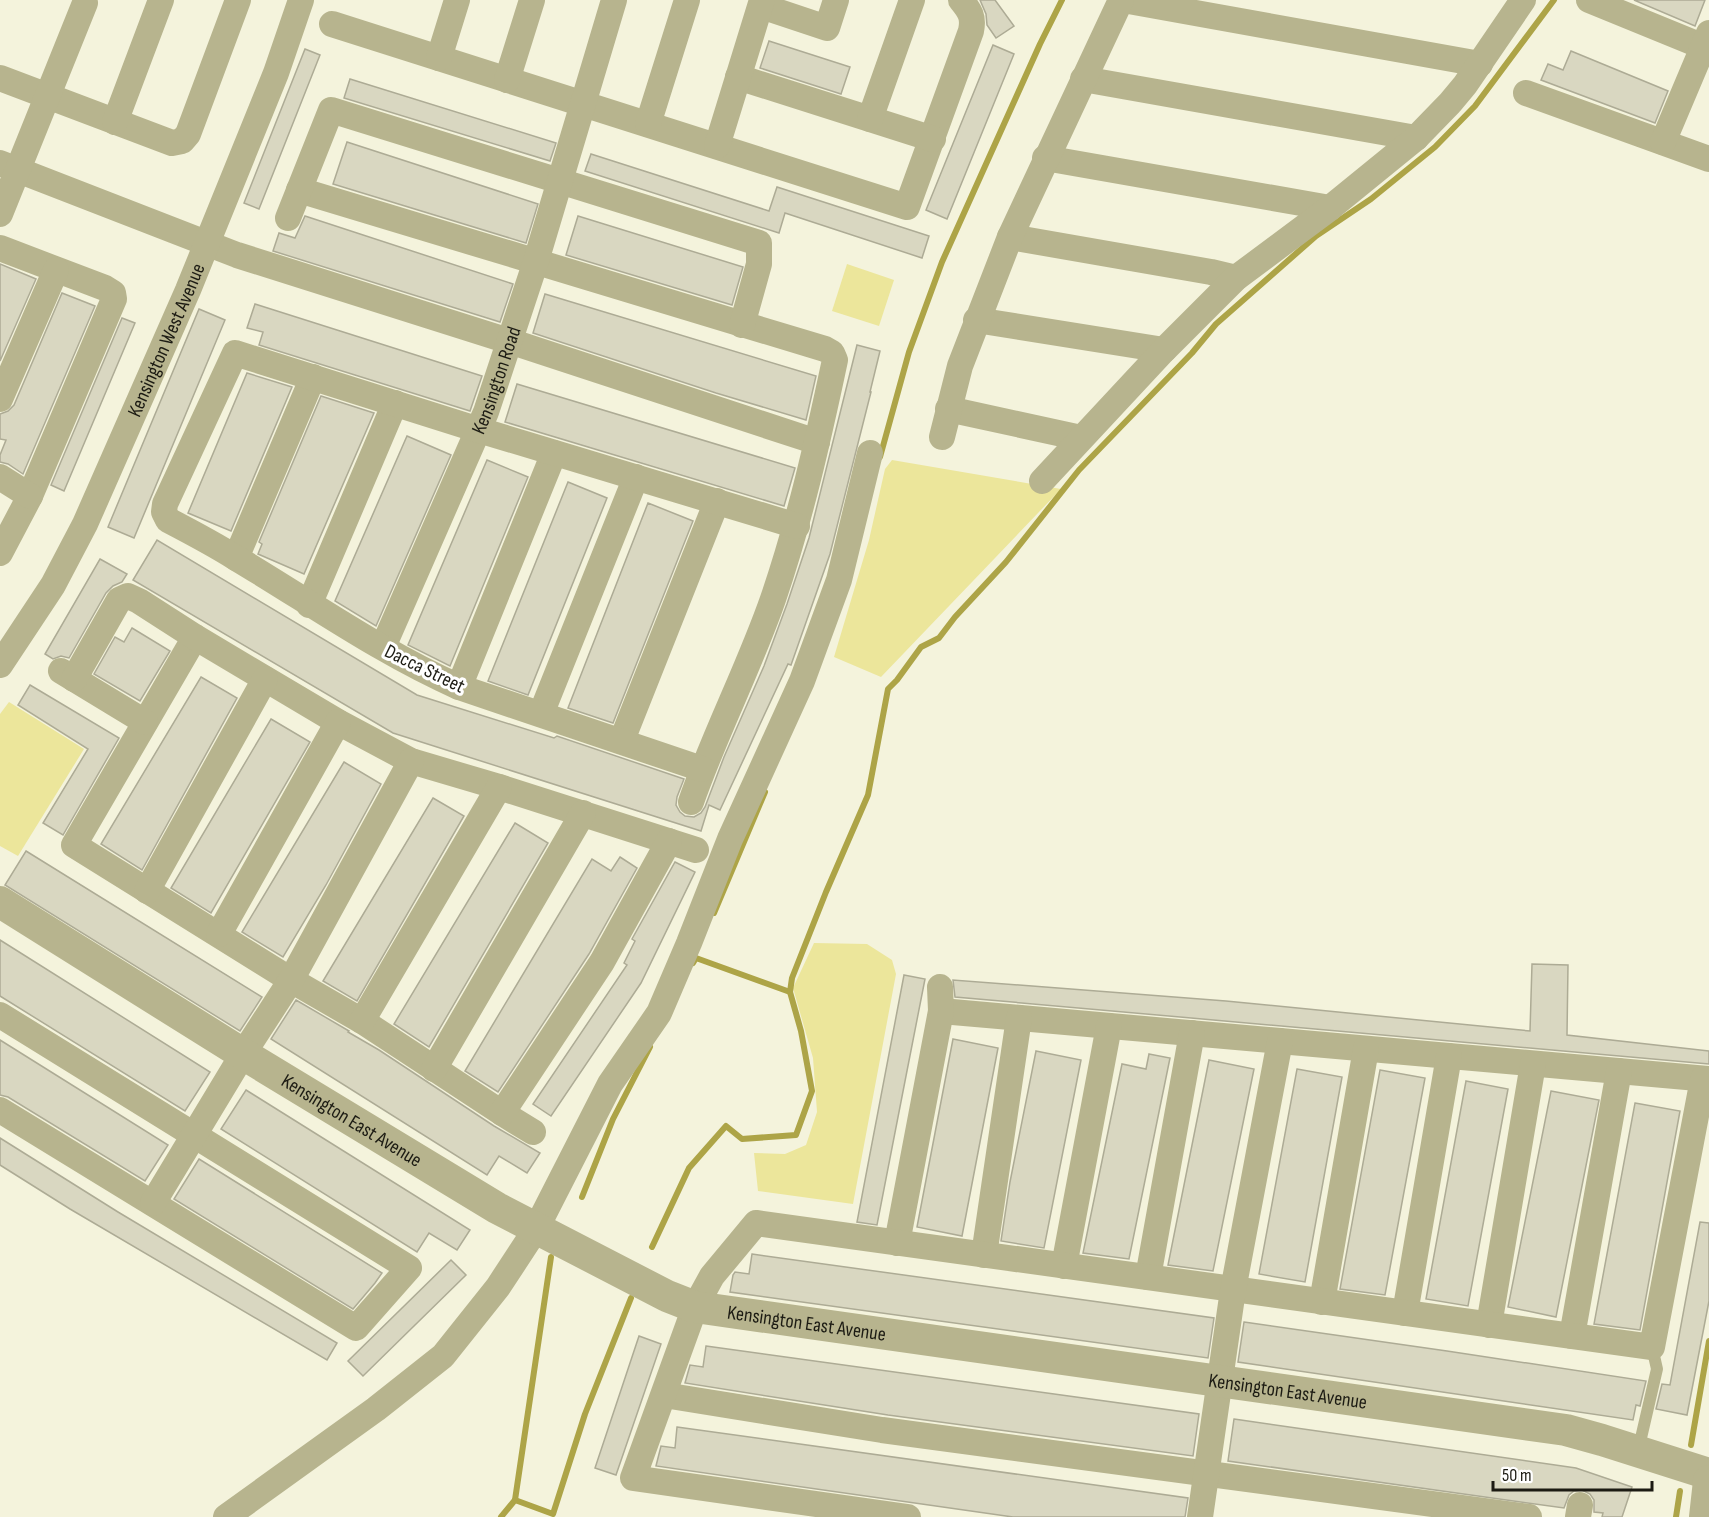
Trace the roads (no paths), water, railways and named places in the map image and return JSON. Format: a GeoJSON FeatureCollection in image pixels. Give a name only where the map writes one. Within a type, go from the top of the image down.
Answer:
{"type":"FeatureCollection","features":[{"type":"Feature","properties":{"kind":"street"},"geometry":{"type":"LineString","coordinates":[[116,122],[161,0]]}},
{"type":"Feature","properties":{"kind":"street"},"geometry":{"type":"LineString","coordinates":[[0,78],[172,143],[182,141],[188,134],[238,0]]}},
{"type":"Feature","properties":{"kind":"street","name":"Kensington West Avenue"},"geometry":{"type":"LineString","coordinates":[[0,665],[38,610],[78,539],[173,327],[276,73],[301,0]]}},
{"type":"Feature","properties":{"kind":"street"},"geometry":{"type":"LineString","coordinates":[[439,58],[457,0]]}},
{"type":"Feature","properties":{"kind":"street"},"geometry":{"type":"LineString","coordinates":[[507,80],[532,0]]}},
{"type":"Feature","properties":{"kind":"street","name":"Kensington Road"},"geometry":{"type":"LineString","coordinates":[[383,647],[479,430],[536,261],[614,0]]}},
{"type":"Feature","properties":{"kind":"street"},"geometry":{"type":"LineString","coordinates":[[648,124],[687,0]]}},
{"type":"Feature","properties":{"kind":"street"},"geometry":{"type":"LineString","coordinates":[[717,146],[761,3],[826,28],[836,0]]}},
{"type":"Feature","properties":{"kind":"street"},"geometry":{"type":"LineString","coordinates":[[870,119],[912,0]]}},
{"type":"Feature","properties":{"kind":"street"},"geometry":{"type":"LineString","coordinates":[[332,24],[907,207],[971,31],[973,22],[970,10],[961,0]]}},
{"type":"Feature","properties":{"kind":"street"},"geometry":{"type":"LineString","coordinates":[[942,437],[960,366],[1010,237],[1045,158],[1122,0],[1480,64]]}},
{"type":"Feature","properties":{"kind":"street"},"geometry":{"type":"LineString","coordinates":[[1042,481],[1164,350],[1236,278],[1330,208],[1416,138],[1450,103],[1524,0]]}},
{"type":"Feature","properties":{"kind":"street"},"geometry":{"type":"LineString","coordinates":[[1589,0],[1707,43],[1663,142]]}},
{"type":"Feature","properties":{"kind":"street"},"geometry":{"type":"LineString","coordinates":[[0,214],[9,166],[47,96],[85,3]]}},
{"type":"Feature","properties":{"kind":"street"},"geometry":{"type":"LineString","coordinates":[[738,77],[933,139]]}},
{"type":"Feature","properties":{"kind":"street"},"geometry":{"type":"LineString","coordinates":[[1083,79],[1416,138]]}},
{"type":"Feature","properties":{"kind":"street"},"geometry":{"type":"LineString","coordinates":[[1527,93],[1709,159]]}},
{"type":"Feature","properties":{"kind":"street"},"geometry":{"type":"LineString","coordinates":[[288,218],[331,110],[759,243],[759,264],[742,325]]}},
{"type":"Feature","properties":{"kind":"street"},"geometry":{"type":"LineString","coordinates":[[1045,158],[1330,208]]}},
{"type":"Feature","properties":{"kind":"street"},"geometry":{"type":"LineString","coordinates":[[9,166],[207,244],[818,442]]}},
{"type":"Feature","properties":{"kind":"street"},"geometry":{"type":"LineString","coordinates":[[299,190],[832,353],[835,360],[797,526],[772,602],[702,769],[691,802]]}},
{"type":"Feature","properties":{"kind":"street"},"geometry":{"type":"LineString","coordinates":[[1010,237],[1236,278]]}},
{"type":"Feature","properties":{"kind":"street"},"geometry":{"type":"LineString","coordinates":[[0,248],[105,288],[113,293],[114,299],[30,496],[0,553]]}},
{"type":"Feature","properties":{"kind":"street"},"geometry":{"type":"LineString","coordinates":[[0,399],[57,270]]}},
{"type":"Feature","properties":{"kind":"street"},"geometry":{"type":"LineString","coordinates":[[976,320],[1164,350]]}},
{"type":"Feature","properties":{"kind":"street","name":"Dacca Street"},"geometry":{"type":"LineString","coordinates":[[313,377],[235,353],[165,504],[164,512],[168,519],[420,669],[459,687],[622,740],[702,769]]}},
{"type":"Feature","properties":{"kind":"street"},"geometry":{"type":"LineString","coordinates":[[236,558],[313,377],[479,430],[797,526]]}},
{"type":"Feature","properties":{"kind":"street"},"geometry":{"type":"LineString","coordinates":[[309,605],[394,403]]}},
{"type":"Feature","properties":{"kind":"street"},"geometry":{"type":"LineString","coordinates":[[948,409],[1081,438]]}},
{"type":"Feature","properties":{"kind":"street"},"geometry":{"type":"LineString","coordinates":[[459,687],[554,453]]}},
{"type":"Feature","properties":{"kind":"street"},"geometry":{"type":"LineString","coordinates":[[225,1517],[376,1409],[443,1356],[498,1287],[536,1229],[610,1084],[659,1013],[730,839],[802,681],[835,591],[870,453]]}},
{"type":"Feature","properties":{"kind":"street"},"geometry":{"type":"LineString","coordinates":[[0,477],[30,496]]}},
{"type":"Feature","properties":{"kind":"street"},"geometry":{"type":"LineString","coordinates":[[541,714],[636,477]]}},
{"type":"Feature","properties":{"kind":"street"},"geometry":{"type":"LineString","coordinates":[[622,740],[717,501]]}},
{"type":"Feature","properties":{"kind":"street"},"geometry":{"type":"LineString","coordinates":[[145,722],[67,674],[119,600],[128,596],[338,722],[411,761],[696,850]]}},
{"type":"Feature","properties":{"kind":"street"},"geometry":{"type":"LineString","coordinates":[[195,637],[74,845],[291,980],[362,1021],[533,1132]]}},
{"type":"Feature","properties":{"kind":"street"},"geometry":{"type":"LineString","coordinates":[[147,891],[265,679]]}},
{"type":"Feature","properties":{"kind":"street"},"geometry":{"type":"LineString","coordinates":[[219,934],[338,722]]}},
{"type":"Feature","properties":{"kind":"street"},"geometry":{"type":"LineString","coordinates":[[153,1203],[243,1054],[291,980],[411,761]]}},
{"type":"Feature","properties":{"kind":"street"},"geometry":{"type":"LineString","coordinates":[[362,1021],[499,787]]}},
{"type":"Feature","properties":{"kind":"street"},"geometry":{"type":"LineString","coordinates":[[434,1069],[583,813]]}},
{"type":"Feature","properties":{"kind":"street"},"geometry":{"type":"LineString","coordinates":[[502,1113],[602,962],[669,841]]}},
{"type":"Feature","properties":{"kind":"street","name":"Kensington East Avenue"},"geometry":{"type":"LineString","coordinates":[[0,902],[243,1054],[497,1208],[667,1296],[695,1307],[1566,1430],[1697,1473]]}},
{"type":"Feature","properties":{"kind":"street"},"geometry":{"type":"LineString","coordinates":[[897,1242],[941,999],[1019,1018],[1706,1079],[1652,1347],[756,1223],[712,1276],[695,1307],[633,1478],[908,1517]]}},
{"type":"Feature","properties":{"kind":"street"},"geometry":{"type":"LineString","coordinates":[[0,1015],[409,1268],[356,1328],[0,1110]]}},
{"type":"Feature","properties":{"kind":"street"},"geometry":{"type":"LineString","coordinates":[[984,1255],[1019,1018]]}},
{"type":"Feature","properties":{"kind":"street"},"geometry":{"type":"LineString","coordinates":[[1064,1266],[1108,1026]]}},
{"type":"Feature","properties":{"kind":"street"},"geometry":{"type":"LineString","coordinates":[[1148,1277],[1192,1033]]}},
{"type":"Feature","properties":{"kind":"street"},"geometry":{"type":"LineString","coordinates":[[1200,1517],[1233,1290],[1280,1041]]}},
{"type":"Feature","properties":{"kind":"street"},"geometry":{"type":"LineString","coordinates":[[1322,1302],[1366,1049]]}},
{"type":"Feature","properties":{"kind":"street"},"geometry":{"type":"LineString","coordinates":[[1405,1313],[1449,1056]]}},
{"type":"Feature","properties":{"kind":"street"},"geometry":{"type":"LineString","coordinates":[[1489,1325],[1533,1064]]}},
{"type":"Feature","properties":{"kind":"street"},"geometry":{"type":"LineString","coordinates":[[1572,1336],[1619,1071]]}},
{"type":"Feature","properties":{"kind":"street"},"geometry":{"type":"LineString","coordinates":[[664,1395],[882,1430],[1529,1517]]}},
{"type":"Feature","properties":{"kind":"street"},"geometry":{"type":"LineString","coordinates":[[1697,1473],[1705,1517]]}},
{"type":"Feature","properties":{"kind":"lane"},"geometry":{"type":"LineString","coordinates":[[1638,1453],[1657,1369],[1652,1347]]}},
{"type":"Feature","properties":{"kind":"waterway"},"geometry":{"type":"LineString","coordinates":[[880,457],[909,352],[942,262],[1062,0]]}},
{"type":"Feature","properties":{"kind":"waterway"},"geometry":{"type":"LineString","coordinates":[[652,1247],[689,1168],[726,1126],[742,1139],[796,1135],[812,1091],[801,1031],[790,992],[792,978],[868,795],[888,689],[921,647],[939,638],[955,617],[1006,562],[1079,470],[1192,353],[1216,324],[1316,236],[1371,199],[1435,147],[1475,106],[1554,0]]}},
{"type":"Feature","properties":{"kind":"waterway"},"geometry":{"type":"LineString","coordinates":[[714,913],[765,792]]}},
{"type":"Feature","properties":{"kind":"waterway"},"geometry":{"type":"LineString","coordinates":[[693,963],[696,958],[790,992]]}},
{"type":"Feature","properties":{"kind":"waterway"},"geometry":{"type":"LineString","coordinates":[[582,1197],[613,1119],[650,1047]]}},
{"type":"Feature","properties":{"kind":"waterway"},"geometry":{"type":"LineString","coordinates":[[515,1500],[551,1257]]}},
{"type":"Feature","properties":{"kind":"waterway"},"geometry":{"type":"LineString","coordinates":[[501,1517],[515,1500],[553,1514],[585,1414],[631,1298]]}},
{"type":"Feature","properties":{"kind":"waterway"},"geometry":{"type":"LineString","coordinates":[[1691,1445],[1709,1341]]}},
{"type":"Feature","properties":{"kind":"waterway"},"geometry":{"type":"LineString","coordinates":[[1676,1517],[1680,1491]]}}]}
